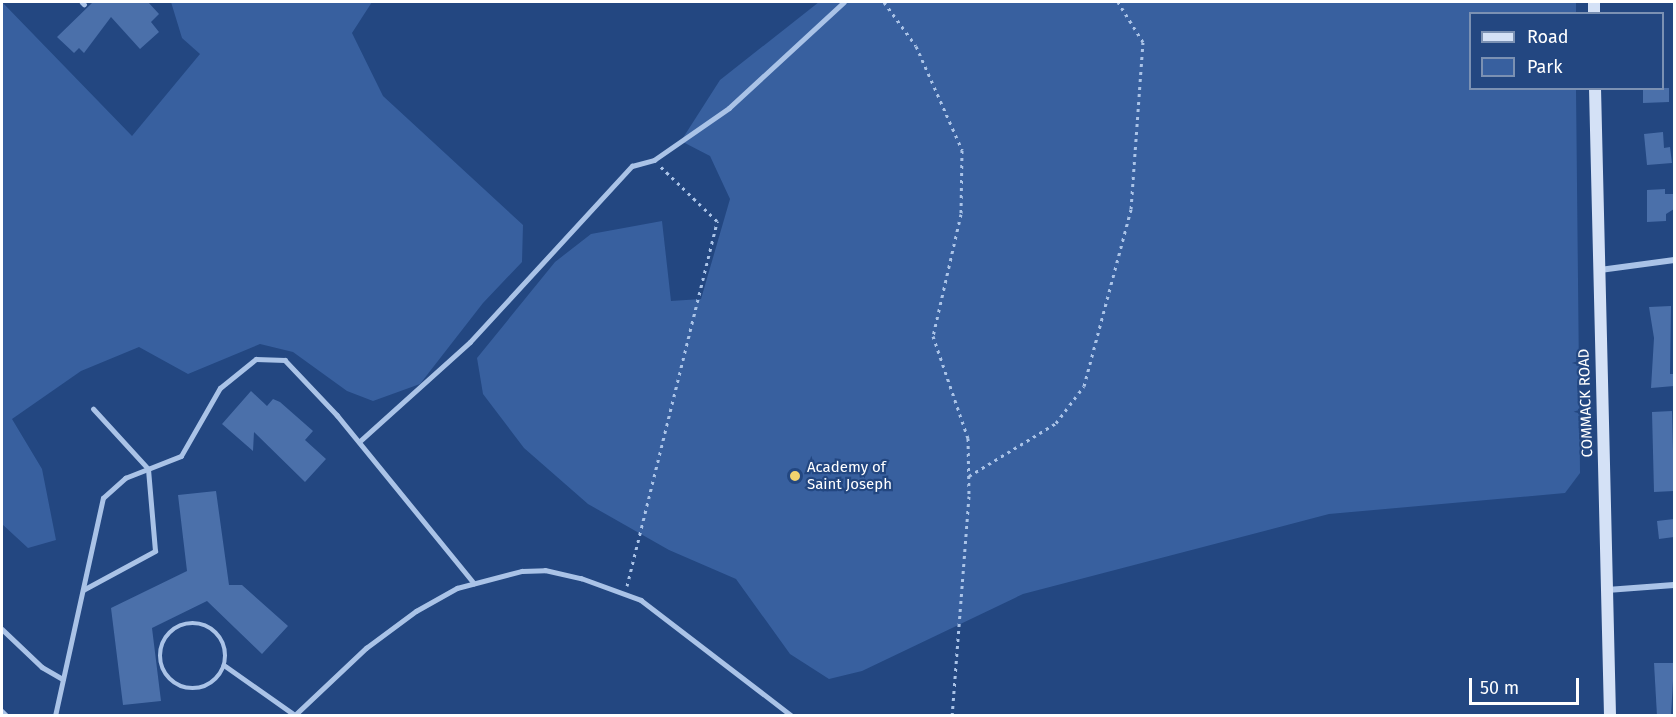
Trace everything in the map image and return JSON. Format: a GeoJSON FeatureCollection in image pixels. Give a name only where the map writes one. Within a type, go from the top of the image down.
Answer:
{"type":"FeatureCollection","features":[{"type":"Feature","properties":{"kind":"street","name":"COMMACK ROAD"},"geometry":{"type":"LineString","coordinates":[[1595,90],[1610,716]]}},
{"type":"Feature","properties":{"kind":"street"},"geometry":{"type":"LineString","coordinates":[[1599,270],[1674,260]]}},
{"type":"Feature","properties":{"kind":"street"},"geometry":{"type":"LineString","coordinates":[[1607,590],[1674,585]]}},
{"type":"Feature","properties":{"kind":"lane"},"geometry":{"type":"LineString","coordinates":[[359,442],[470,342],[632,166],[654,160],[729,108],[844,2]]}},
{"type":"Feature","properties":{"kind":"lane"},"geometry":{"type":"LineString","coordinates":[[55,716],[103,498],[125,478],[181,456],[220,388],[247,364],[269,357],[285,360],[359,442],[474,583]]}},
{"type":"Feature","properties":{"kind":"lane"},"geometry":{"type":"LineString","coordinates":[[83,590],[155,551],[148,469],[93,408]]}},
{"type":"Feature","properties":{"kind":"lane"},"geometry":{"type":"LineString","coordinates":[[224,665],[295,715],[366,648],[416,610],[474,583],[522,571],[545,570],[641,600],[792,716]]}},
{"type":"Feature","properties":{"kind":"lane"},"geometry":{"type":"LineString","coordinates":[[184,623],[206,625],[222,639],[224,665],[217,680],[207,686],[186,688],[167,677],[159,656],[161,645],[174,628],[184,623]]}},
{"type":"Feature","properties":{"kind":"lane"},"geometry":{"type":"LineString","coordinates":[[2,629],[42,667],[63,679]]}},
{"type":"Feature","properties":{"kind":"lane"},"geometry":{"type":"LineString","coordinates":[[2,711],[7,716]]}},
{"type":"Feature","properties":{"kind":"path"},"geometry":{"type":"LineString","coordinates":[[884,2],[916,46],[962,150],[961,214],[933,336],[968,438],[969,476],[952,716]]}},
{"type":"Feature","properties":{"kind":"path"},"geometry":{"type":"LineString","coordinates":[[969,476],[1056,423],[1084,386],[1131,210],[1143,42],[1118,2]]}},
{"type":"Feature","properties":{"kind":"path"},"geometry":{"type":"LineString","coordinates":[[626,594],[717,221],[654,160]]}},
{"type":"Feature","properties":{"kind":"green space"},"geometry":{"type":"Polygon","coordinates":[[[2,2],[132,136],[200,54],[182,38],[171,2],[372,2],[352,33],[383,96],[523,225],[522,262],[483,303],[420,384],[373,401],[347,391],[293,352],[260,344],[188,374],[139,347],[81,371],[12,419],[42,469],[56,540],[28,548],[2,524],[2,2]]]}},
{"type":"Feature","properties":{"kind":"green space"},"geometry":{"type":"Polygon","coordinates":[[[819,2],[1576,2],[1576,12],[1469,12],[1469,90],[1576,90],[1580,473],[1565,493],[1329,514],[1023,594],[862,671],[829,679],[790,654],[736,579],[669,550],[588,504],[524,448],[483,394],[477,358],[555,262],[591,234],[662,221],[671,301],[701,299],[730,199],[710,156],[681,141],[720,80],[819,2]]]}},
{"type":"Feature","properties":{"kind":"building"},"geometry":{"type":"Polygon","coordinates":[[[93,2],[148,2],[159,14],[151,22],[159,32],[140,49],[111,17],[84,53],[79,48],[74,53],[57,37],[93,2]]]}},
{"type":"Feature","properties":{"kind":"building"},"geometry":{"type":"Polygon","coordinates":[[[1669,88],[1669,102],[1643,103],[1643,90],[1669,88]]]}},
{"type":"Feature","properties":{"kind":"building"},"geometry":{"type":"Polygon","coordinates":[[[1663,132],[1664,148],[1670,147],[1672,163],[1647,165],[1644,134],[1663,132]]]}},
{"type":"Feature","properties":{"kind":"building"},"geometry":{"type":"Polygon","coordinates":[[[1665,189],[1665,194],[1673,194],[1674,209],[1666,214],[1666,221],[1647,222],[1647,190],[1665,189]]]}},
{"type":"Feature","properties":{"kind":"building"},"geometry":{"type":"Polygon","coordinates":[[[1671,306],[1670,374],[1674,374],[1674,386],[1651,388],[1654,338],[1649,307],[1671,306]]]}},
{"type":"Feature","properties":{"kind":"building"},"geometry":{"type":"Polygon","coordinates":[[[251,391],[267,406],[273,399],[280,402],[313,431],[305,440],[326,459],[305,482],[254,432],[253,451],[222,424],[251,391]]]}},
{"type":"Feature","properties":{"kind":"building"},"geometry":{"type":"Polygon","coordinates":[[[1672,411],[1674,491],[1654,492],[1652,412],[1672,411]]]}},
{"type":"Feature","properties":{"kind":"building"},"geometry":{"type":"Polygon","coordinates":[[[216,491],[229,585],[242,585],[288,626],[262,654],[207,601],[152,628],[161,701],[123,705],[111,608],[187,571],[178,495],[216,491]]]}},
{"type":"Feature","properties":{"kind":"building"},"geometry":{"type":"Polygon","coordinates":[[[1674,519],[1674,537],[1659,539],[1657,521],[1674,519]]]}},
{"type":"Feature","properties":{"kind":"building"},"geometry":{"type":"Polygon","coordinates":[[[1654,663],[1674,663],[1671,716],[1657,716],[1654,663]]]}},
{"type":"Feature","properties":{"kind":"place","name":"Academy of Saint Joseph"},"geometry":{"type":"Point","coordinates":[795,476]}}]}
